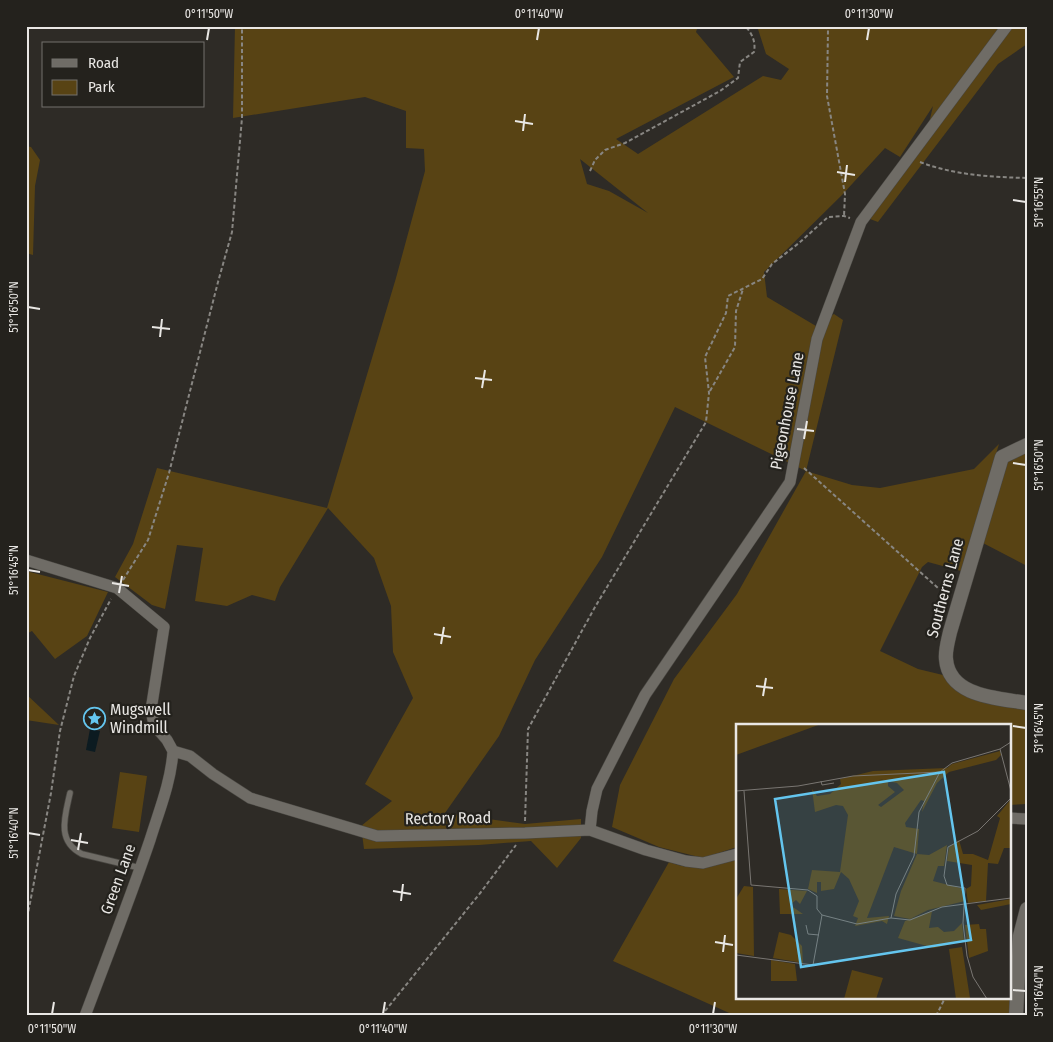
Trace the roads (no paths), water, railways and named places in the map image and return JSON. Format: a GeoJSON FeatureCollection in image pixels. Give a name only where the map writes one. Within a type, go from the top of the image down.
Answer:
{"type":"FeatureCollection","features":[{"type":"Feature","properties":{"kind":"street","name":"Pigeonhouse Lane"},"geometry":{"type":"LineString","coordinates":[[590,830],[597,789],[645,695],[790,482],[817,339],[861,222],[1007,26]]}},
{"type":"Feature","properties":{"kind":"street","name":"Southerns Lane"},"geometry":{"type":"LineString","coordinates":[[1027,445],[1002,456],[950,632],[946,658],[948,670],[960,687],[974,693],[1027,703]]}},
{"type":"Feature","properties":{"kind":"street"},"geometry":{"type":"LineString","coordinates":[[26,560],[117,588],[164,627],[151,710],[154,725],[168,740],[173,751]]}},
{"type":"Feature","properties":{"kind":"street","name":"Rectory Road"},"geometry":{"type":"LineString","coordinates":[[173,751],[190,756],[213,774],[250,798],[377,836],[590,830],[646,850],[686,861],[703,863],[736,854]]}},
{"type":"Feature","properties":{"kind":"street","name":"Green Lane"},"geometry":{"type":"LineString","coordinates":[[85,1016],[140,868],[167,788],[173,751]]}},
{"type":"Feature","properties":{"kind":"street"},"geometry":{"type":"LineString","coordinates":[[1010,818],[1027,819]]}},
{"type":"Feature","properties":{"kind":"street"},"geometry":{"type":"LineString","coordinates":[[1016,1016],[1020,936],[1027,909]]}},
{"type":"Feature","properties":{"kind":"lane"},"geometry":{"type":"LineString","coordinates":[[70,793],[64,823],[65,836],[74,850],[96,858],[140,868]]}},
{"type":"Feature","properties":{"kind":"place","name":"Mugswell Windmill"},"geometry":{"type":"Point","coordinates":[94,718]}}]}
